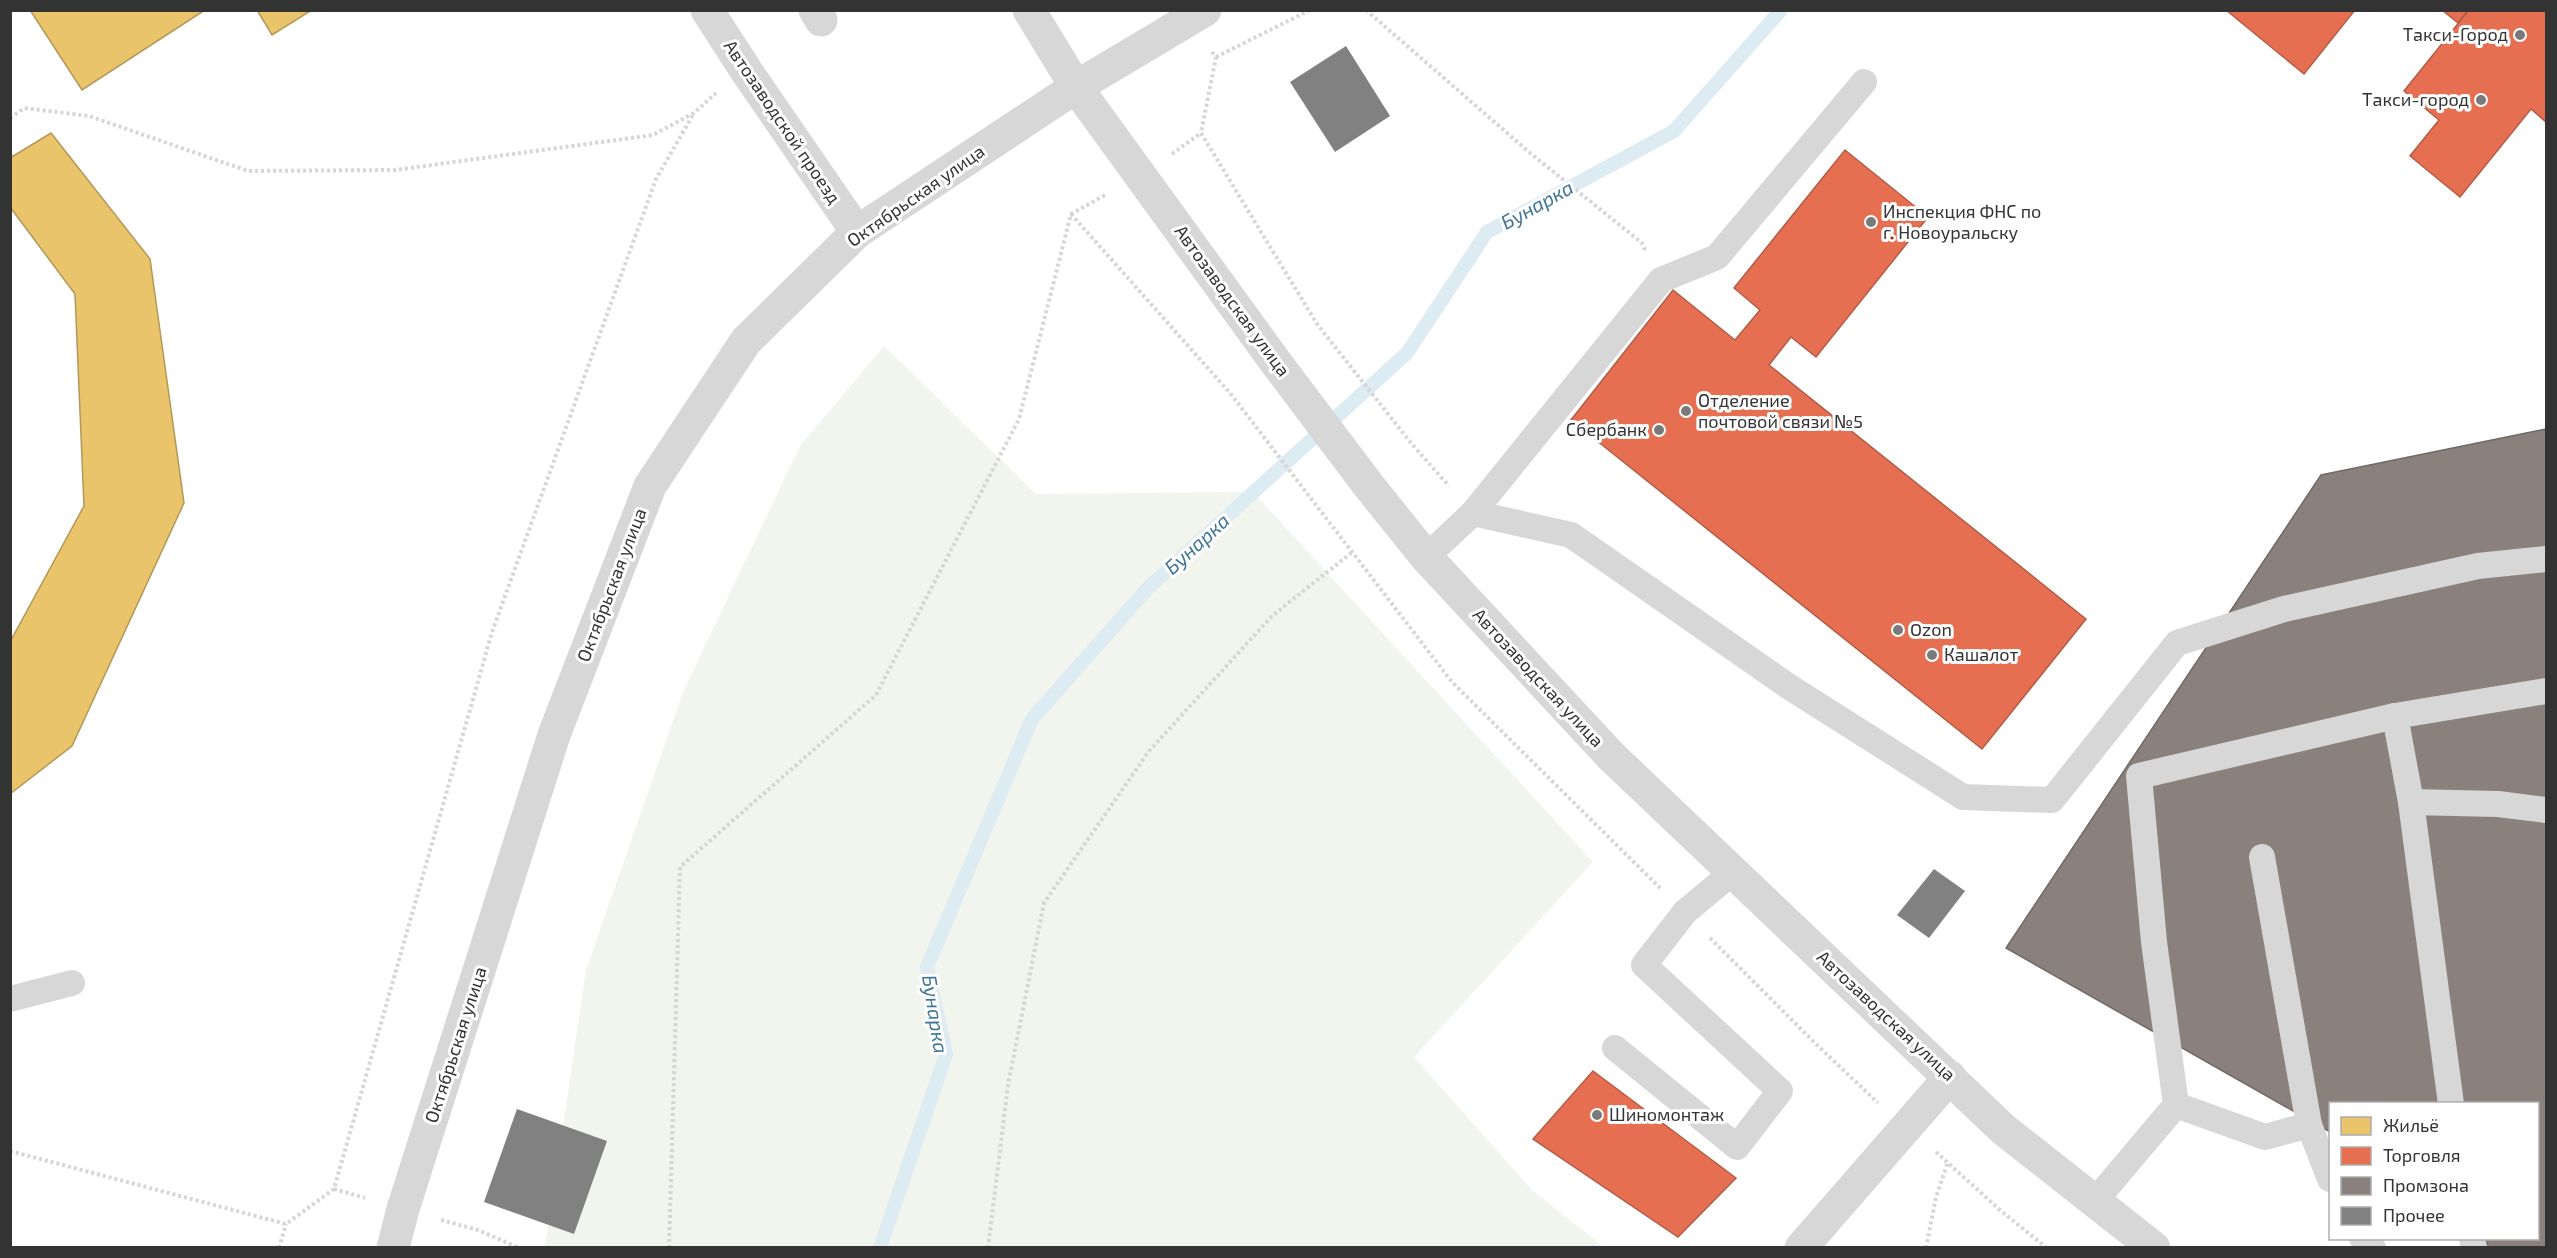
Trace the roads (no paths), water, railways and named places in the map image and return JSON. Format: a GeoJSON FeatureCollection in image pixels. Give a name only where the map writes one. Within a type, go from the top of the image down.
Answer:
{"type":"FeatureCollection","features":[{"type":"Feature","properties":{"kind":"street","name":"Автозаводской проезд"},"geometry":{"type":"LineString","coordinates":[[707,10],[857,232]]}},
{"type":"Feature","properties":{"kind":"street","name":"Автозаводская улица"},"geometry":{"type":"LineString","coordinates":[[1029,10],[1076,87],[1277,364],[1426,557],[1611,756],[2003,1129],[2154,1248]]}},
{"type":"Feature","properties":{"kind":"street","name":"Октябрьская улица"},"geometry":{"type":"LineString","coordinates":[[393,1248],[403,1209],[554,735],[650,486],[746,341],[857,232],[1076,87],[1196,17]]}},
{"type":"Feature","properties":{"kind":"street"},"geometry":{"type":"LineString","coordinates":[[1801,1248],[1950,1077]]}},
{"type":"Feature","properties":{"kind":"lane"},"geometry":{"type":"LineString","coordinates":[[1426,557],[1473,513],[1661,280],[1717,257],[1864,82]]}},
{"type":"Feature","properties":{"kind":"lane"},"geometry":{"type":"LineString","coordinates":[[1473,513],[1571,535],[1788,686],[1963,797],[2052,800],[2177,643],[2284,609],[2478,566],[2547,559]]}},
{"type":"Feature","properties":{"kind":"lane"},"geometry":{"type":"LineString","coordinates":[[2095,1201],[2176,1106],[2154,942],[2139,776],[2395,716],[2547,691]]}},
{"type":"Feature","properties":{"kind":"lane"},"geometry":{"type":"LineString","coordinates":[[2395,716],[2411,802],[2451,1102]]}},
{"type":"Feature","properties":{"kind":"lane"},"geometry":{"type":"LineString","coordinates":[[2411,802],[2498,804],[2547,810]]}},
{"type":"Feature","properties":{"kind":"lane"},"geometry":{"type":"LineString","coordinates":[[2262,857],[2309,1125],[2329,1174]]}},
{"type":"Feature","properties":{"kind":"lane"},"geometry":{"type":"LineString","coordinates":[[1615,1048],[1737,1146],[1780,1090],[1644,965],[1685,912],[1733,872]]}},
{"type":"Feature","properties":{"kind":"lane"},"geometry":{"type":"LineString","coordinates":[[10,999],[72,983]]}},
{"type":"Feature","properties":{"kind":"lane"},"geometry":{"type":"LineString","coordinates":[[2176,1106],[2265,1137],[2309,1125]]}},
{"type":"Feature","properties":{"kind":"waterway","name":"Бунарка"},"geometry":{"type":"LineString","coordinates":[[880,1248],[946,1054],[927,967],[1032,719],[1148,588],[1407,353],[1487,232],[1674,131],[1781,10]]}},
{"type":"Feature","properties":{"kind":"place","name":"Такси-Город"},"geometry":{"type":"Point","coordinates":[2520,35]}},
{"type":"Feature","properties":{"kind":"place","name":"Такси-город"},"geometry":{"type":"Point","coordinates":[2481,100]}},
{"type":"Feature","properties":{"kind":"place","name":"Инспекция ФНС по г. Новоуральску"},"geometry":{"type":"Point","coordinates":[1871,222]}},
{"type":"Feature","properties":{"kind":"place","name":"Отделение почтовой связи №5"},"geometry":{"type":"Point","coordinates":[1686,411]}},
{"type":"Feature","properties":{"kind":"place","name":"Сбербанк"},"geometry":{"type":"Point","coordinates":[1659,430]}},
{"type":"Feature","properties":{"kind":"place","name":"Ozon"},"geometry":{"type":"Point","coordinates":[1898,630]}},
{"type":"Feature","properties":{"kind":"place","name":"Кашалот"},"geometry":{"type":"Point","coordinates":[1932,655]}},
{"type":"Feature","properties":{"kind":"place","name":"Шиномонтаж"},"geometry":{"type":"Point","coordinates":[1597,1115]}}]}
